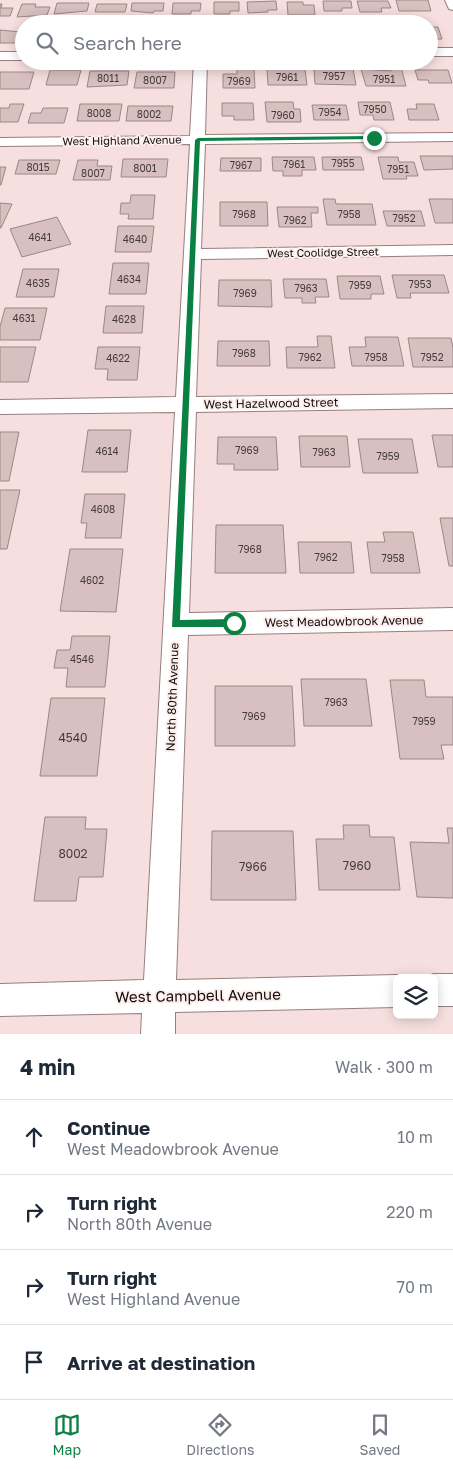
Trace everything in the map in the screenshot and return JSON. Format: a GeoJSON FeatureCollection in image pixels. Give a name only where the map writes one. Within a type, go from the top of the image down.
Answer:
{"type":"FeatureCollection","features":[{"type":"Feature","properties":{"kind":"street"},"geometry":{"type":"LineString","coordinates":[[450,0],[453,6]]}},
{"type":"Feature","properties":{"kind":"street"},"geometry":{"type":"LineString","coordinates":[[438,52],[453,52]]}},
{"type":"Feature","properties":{"kind":"street"},"geometry":{"type":"LineString","coordinates":[[0,56],[15,56]]}},
{"type":"Feature","properties":{"kind":"street","name":"North 80th Avenue"},"geometry":{"type":"LineString","coordinates":[[158,1034],[201,70]]}},
{"type":"Feature","properties":{"kind":"street","name":"West Highland Avenue"},"geometry":{"type":"LineString","coordinates":[[0,142],[453,137]]}},
{"type":"Feature","properties":{"kind":"street","name":"West Coolidge Street"},"geometry":{"type":"LineString","coordinates":[[193,254],[453,250]]}},
{"type":"Feature","properties":{"kind":"street","name":"West Hazelwood Street"},"geometry":{"type":"LineString","coordinates":[[0,407],[453,400]]}},
{"type":"Feature","properties":{"kind":"street","name":"West Meadowbrook Avenue"},"geometry":{"type":"LineString","coordinates":[[175,624],[453,619]]}},
{"type":"Feature","properties":{"kind":"street"},"geometry":{"type":"LineString","coordinates":[[438,990],[453,990]]}},
{"type":"Feature","properties":{"kind":"street","name":"West Campbell Avenue"},"geometry":{"type":"LineString","coordinates":[[0,1000],[393,991]]}},
{"type":"Feature","properties":{"kind":"building"},"geometry":{"type":"Polygon","coordinates":[[[396,0],[428,0],[431,11],[399,11],[396,0]]]}},
{"type":"Feature","properties":{"kind":"building"},"geometry":{"type":"Polygon","coordinates":[[[276,1],[277,10],[248,13],[247,2],[276,1]]]}},
{"type":"Feature","properties":{"kind":"building"},"geometry":{"type":"Polygon","coordinates":[[[323,1],[351,1],[352,8],[342,8],[342,11],[324,11],[323,1]]]}},
{"type":"Feature","properties":{"kind":"building"},"geometry":{"type":"Polygon","coordinates":[[[357,1],[388,1],[391,8],[381,8],[382,12],[360,12],[357,1]]]}},
{"type":"Feature","properties":{"kind":"building"},"geometry":{"type":"Polygon","coordinates":[[[214,2],[239,2],[239,11],[230,11],[230,14],[214,14],[214,2]]]}},
{"type":"Feature","properties":{"kind":"building"},"geometry":{"type":"Polygon","coordinates":[[[287,2],[303,2],[303,5],[314,5],[315,15],[288,15],[287,2]]]}},
{"type":"Feature","properties":{"kind":"building"},"geometry":{"type":"Polygon","coordinates":[[[57,3],[89,3],[87,11],[54,14],[57,3]]]}},
{"type":"Feature","properties":{"kind":"building"},"geometry":{"type":"Polygon","coordinates":[[[132,3],[164,3],[163,11],[154,11],[153,13],[131,11],[132,3]]]}},
{"type":"Feature","properties":{"kind":"building"},"geometry":{"type":"Polygon","coordinates":[[[173,3],[201,3],[200,11],[191,11],[191,14],[172,14],[173,3]]]}},
{"type":"Feature","properties":{"kind":"building"},"geometry":{"type":"Polygon","coordinates":[[[0,4],[2,4],[1,8],[13,8],[10,16],[0,16],[0,4]]]}},
{"type":"Feature","properties":{"kind":"building"},"geometry":{"type":"Polygon","coordinates":[[[22,4],[36,4],[35,7],[50,7],[47,15],[18,15],[22,4]]]}},
{"type":"Feature","properties":{"kind":"building"},"geometry":{"type":"Polygon","coordinates":[[[97,4],[127,4],[125,12],[95,12],[97,4]]]}},
{"type":"Feature","properties":{"kind":"building"},"geometry":{"type":"Polygon","coordinates":[[[438,27],[442,39],[438,39],[438,27]]]}},
{"type":"Feature","properties":{"kind":"building"},"geometry":{"type":"Polygon","coordinates":[[[0,30],[15,31],[15,43],[0,43],[0,30]]]}},
{"type":"Feature","properties":{"kind":"building"},"geometry":{"type":"Polygon","coordinates":[[[50,70],[81,70],[77,85],[46,85],[50,70]]]}},
{"type":"Feature","properties":{"kind":"building"},"geometry":{"type":"Polygon","coordinates":[[[237,70],[254,70],[255,88],[223,88],[223,74],[237,74],[237,70]]]}},
{"type":"Feature","properties":{"kind":"building"},"geometry":{"type":"Polygon","coordinates":[[[267,70],[305,70],[307,85],[268,85],[267,70]]]}},
{"type":"Feature","properties":{"kind":"building"},"geometry":{"type":"Polygon","coordinates":[[[314,70],[353,70],[356,85],[315,84],[314,70]]]}},
{"type":"Feature","properties":{"kind":"building"},"geometry":{"type":"Polygon","coordinates":[[[361,70],[376,70],[402,70],[406,86],[366,86],[361,70]]]}},
{"type":"Feature","properties":{"kind":"building"},"geometry":{"type":"Polygon","coordinates":[[[415,70],[448,70],[452,83],[429,83],[428,80],[418,80],[415,70]]]}},
{"type":"Feature","properties":{"kind":"building"},"geometry":{"type":"Polygon","coordinates":[[[90,71],[129,71],[127,85],[87,87],[90,71]]]}},
{"type":"Feature","properties":{"kind":"building"},"geometry":{"type":"Polygon","coordinates":[[[0,72],[34,72],[29,89],[0,89],[0,72]]]}},
{"type":"Feature","properties":{"kind":"building"},"geometry":{"type":"Polygon","coordinates":[[[137,72],[175,72],[174,88],[134,88],[137,72]]]}},
{"type":"Feature","properties":{"kind":"building"},"geometry":{"type":"Polygon","coordinates":[[[265,102],[293,102],[294,109],[300,109],[301,122],[267,122],[265,102]]]}},
{"type":"Feature","properties":{"kind":"building"},"geometry":{"type":"Polygon","coordinates":[[[358,102],[390,102],[394,120],[374,120],[373,115],[360,115],[358,102]]]}},
{"type":"Feature","properties":{"kind":"building"},"geometry":{"type":"Polygon","coordinates":[[[222,103],[253,103],[254,120],[234,120],[234,116],[222,116],[222,103]]]}},
{"type":"Feature","properties":{"kind":"building"},"geometry":{"type":"Polygon","coordinates":[[[10,104],[24,104],[18,122],[0,122],[0,108],[9,108],[10,104]]]}},
{"type":"Feature","properties":{"kind":"building"},"geometry":{"type":"Polygon","coordinates":[[[80,104],[122,104],[119,121],[77,121],[80,104]]]}},
{"type":"Feature","properties":{"kind":"building"},"geometry":{"type":"Polygon","coordinates":[[[416,104],[434,104],[439,120],[409,120],[407,109],[417,109],[416,104]]]}},
{"type":"Feature","properties":{"kind":"building"},"geometry":{"type":"Polygon","coordinates":[[[312,105],[346,105],[349,120],[314,120],[312,105]]]}},
{"type":"Feature","properties":{"kind":"building"},"geometry":{"type":"Polygon","coordinates":[[[128,106],[173,106],[171,121],[126,121],[128,106]]]}},
{"type":"Feature","properties":{"kind":"building"},"geometry":{"type":"Polygon","coordinates":[[[43,108],[68,108],[64,123],[28,123],[31,113],[41,113],[43,108]]]}},
{"type":"Feature","properties":{"kind":"building"},"geometry":{"type":"Polygon","coordinates":[[[420,156],[453,156],[453,169],[424,170],[420,156]]]}},
{"type":"Feature","properties":{"kind":"building"},"geometry":{"type":"Polygon","coordinates":[[[272,157],[314,157],[316,170],[302,170],[302,176],[283,176],[283,171],[273,171],[272,157]]]}},
{"type":"Feature","properties":{"kind":"building"},"geometry":{"type":"Polygon","coordinates":[[[322,157],[361,157],[364,170],[323,170],[322,157]]]}},
{"type":"Feature","properties":{"kind":"building"},"geometry":{"type":"Polygon","coordinates":[[[378,157],[398,157],[399,162],[414,162],[418,176],[406,176],[407,179],[383,179],[378,157]]]}},
{"type":"Feature","properties":{"kind":"building"},"geometry":{"type":"Polygon","coordinates":[[[221,158],[261,158],[261,171],[220,171],[221,158]]]}},
{"type":"Feature","properties":{"kind":"building"},"geometry":{"type":"Polygon","coordinates":[[[123,159],[168,159],[166,177],[121,177],[123,159]]]}},
{"type":"Feature","properties":{"kind":"building"},"geometry":{"type":"Polygon","coordinates":[[[19,160],[60,160],[56,174],[15,174],[19,160]]]}},
{"type":"Feature","properties":{"kind":"building"},"geometry":{"type":"Polygon","coordinates":[[[78,160],[98,160],[97,166],[112,166],[110,180],[73,180],[78,160]]]}},
{"type":"Feature","properties":{"kind":"building"},"geometry":{"type":"Polygon","coordinates":[[[0,167],[6,167],[1,185],[0,185],[0,167]]]}},
{"type":"Feature","properties":{"kind":"building"},"geometry":{"type":"Polygon","coordinates":[[[131,195],[155,195],[153,219],[128,219],[129,214],[120,214],[121,203],[130,203],[131,195]]]}},
{"type":"Feature","properties":{"kind":"building"},"geometry":{"type":"Polygon","coordinates":[[[323,199],[335,199],[336,204],[372,204],[376,225],[327,225],[323,199]]]}},
{"type":"Feature","properties":{"kind":"building"},"geometry":{"type":"Polygon","coordinates":[[[429,199],[453,199],[453,223],[435,223],[429,199]]]}},
{"type":"Feature","properties":{"kind":"building"},"geometry":{"type":"Polygon","coordinates":[[[220,202],[267,202],[268,226],[220,226],[220,202]]]}},
{"type":"Feature","properties":{"kind":"building"},"geometry":{"type":"Polygon","coordinates":[[[0,203],[12,204],[1,228],[0,228],[0,203]]]}},
{"type":"Feature","properties":{"kind":"building"},"geometry":{"type":"Polygon","coordinates":[[[277,207],[318,207],[318,213],[311,213],[312,227],[279,227],[277,207]]]}},
{"type":"Feature","properties":{"kind":"building"},"geometry":{"type":"Polygon","coordinates":[[[383,211],[421,211],[425,226],[387,226],[383,211]]]}},
{"type":"Feature","properties":{"kind":"building"},"geometry":{"type":"Polygon","coordinates":[[[57,217],[71,244],[22,257],[10,229],[57,217]]]}},
{"type":"Feature","properties":{"kind":"building"},"geometry":{"type":"Polygon","coordinates":[[[118,226],[154,226],[151,252],[115,252],[118,226]]]}},
{"type":"Feature","properties":{"kind":"building"},"geometry":{"type":"Polygon","coordinates":[[[113,263],[149,263],[146,294],[109,294],[113,263]]]}},
{"type":"Feature","properties":{"kind":"building"},"geometry":{"type":"Polygon","coordinates":[[[23,269],[59,269],[54,297],[16,297],[23,269]]]}},
{"type":"Feature","properties":{"kind":"building"},"geometry":{"type":"Polygon","coordinates":[[[392,275],[444,275],[449,293],[410,293],[411,298],[397,298],[392,275]]]}},
{"type":"Feature","properties":{"kind":"building"},"geometry":{"type":"Polygon","coordinates":[[[337,276],[380,276],[384,294],[371,294],[371,299],[340,299],[337,276]]]}},
{"type":"Feature","properties":{"kind":"building"},"geometry":{"type":"Polygon","coordinates":[[[283,279],[326,279],[329,297],[315,297],[316,303],[302,303],[302,298],[285,298],[283,279]]]}},
{"type":"Feature","properties":{"kind":"building"},"geometry":{"type":"Polygon","coordinates":[[[219,280],[271,280],[272,307],[218,306],[219,280]]]}},
{"type":"Feature","properties":{"kind":"building"},"geometry":{"type":"Polygon","coordinates":[[[106,306],[144,306],[142,333],[103,333],[106,306]]]}},
{"type":"Feature","properties":{"kind":"building"},"geometry":{"type":"Polygon","coordinates":[[[5,308],[47,308],[40,340],[0,340],[0,327],[5,308]]]}},
{"type":"Feature","properties":{"kind":"building"},"geometry":{"type":"Polygon","coordinates":[[[317,336],[331,336],[335,368],[287,368],[286,347],[318,347],[317,336]]]}},
{"type":"Feature","properties":{"kind":"building"},"geometry":{"type":"Polygon","coordinates":[[[365,337],[398,337],[404,366],[352,366],[349,347],[366,347],[365,337]]]}},
{"type":"Feature","properties":{"kind":"building"},"geometry":{"type":"Polygon","coordinates":[[[408,338],[451,338],[453,367],[413,367],[408,338]]]}},
{"type":"Feature","properties":{"kind":"building"},"geometry":{"type":"Polygon","coordinates":[[[218,341],[269,341],[270,366],[217,366],[218,341]]]}},
{"type":"Feature","properties":{"kind":"building"},"geometry":{"type":"Polygon","coordinates":[[[0,347],[36,347],[28,382],[0,382],[0,347]]]}},
{"type":"Feature","properties":{"kind":"building"},"geometry":{"type":"Polygon","coordinates":[[[98,347],[140,347],[137,380],[107,380],[108,369],[95,369],[98,347]]]}},
{"type":"Feature","properties":{"kind":"building"},"geometry":{"type":"Polygon","coordinates":[[[88,430],[131,430],[127,472],[82,472],[88,430]]]}},
{"type":"Feature","properties":{"kind":"building"},"geometry":{"type":"Polygon","coordinates":[[[0,432],[19,432],[9,481],[0,481],[0,432]]]}},
{"type":"Feature","properties":{"kind":"building"},"geometry":{"type":"Polygon","coordinates":[[[432,435],[453,435],[453,467],[438,467],[432,435]]]}},
{"type":"Feature","properties":{"kind":"building"},"geometry":{"type":"Polygon","coordinates":[[[299,436],[347,436],[350,467],[301,467],[299,436]]]}},
{"type":"Feature","properties":{"kind":"building"},"geometry":{"type":"Polygon","coordinates":[[[218,437],[276,437],[278,470],[234,470],[234,464],[217,464],[218,437]]]}},
{"type":"Feature","properties":{"kind":"building"},"geometry":{"type":"Polygon","coordinates":[[[358,439],[412,439],[418,473],[363,473],[358,439]]]}},
{"type":"Feature","properties":{"kind":"building"},"geometry":{"type":"Polygon","coordinates":[[[0,490],[20,490],[7,549],[0,549],[0,490]]]}},
{"type":"Feature","properties":{"kind":"building"},"geometry":{"type":"Polygon","coordinates":[[[85,494],[125,494],[121,538],[85,538],[87,523],[81,523],[85,494]]]}},
{"type":"Feature","properties":{"kind":"building"},"geometry":{"type":"Polygon","coordinates":[[[440,518],[453,518],[453,566],[449,566],[440,518]]]}},
{"type":"Feature","properties":{"kind":"building"},"geometry":{"type":"Polygon","coordinates":[[[216,525],[283,525],[286,573],[215,573],[216,525]]]}},
{"type":"Feature","properties":{"kind":"building"},"geometry":{"type":"Polygon","coordinates":[[[383,532],[413,532],[420,573],[371,573],[367,542],[385,542],[383,532]]]}},
{"type":"Feature","properties":{"kind":"building"},"geometry":{"type":"Polygon","coordinates":[[[298,542],[351,542],[354,573],[300,573],[298,542]]]}},
{"type":"Feature","properties":{"kind":"building"},"geometry":{"type":"Polygon","coordinates":[[[70,549],[123,549],[116,612],[60,611],[70,549]]]}},
{"type":"Feature","properties":{"kind":"building"},"geometry":{"type":"Polygon","coordinates":[[[72,636],[110,636],[105,687],[66,687],[68,668],[54,668],[57,650],[70,650],[72,636]]]}},
{"type":"Feature","properties":{"kind":"building"},"geometry":{"type":"Polygon","coordinates":[[[301,679],[366,679],[372,726],[304,726],[301,679]]]}},
{"type":"Feature","properties":{"kind":"building"},"geometry":{"type":"Polygon","coordinates":[[[390,680],[424,680],[426,697],[453,697],[453,745],[441,745],[444,759],[400,759],[390,680]]]}},
{"type":"Feature","properties":{"kind":"building"},"geometry":{"type":"Polygon","coordinates":[[[215,686],[292,686],[295,746],[215,746],[215,686]]]}},
{"type":"Feature","properties":{"kind":"building"},"geometry":{"type":"Polygon","coordinates":[[[51,698],[105,698],[97,776],[40,776],[51,698]]]}},
{"type":"Feature","properties":{"kind":"building"},"geometry":{"type":"Polygon","coordinates":[[[45,817],[86,817],[85,829],[107,829],[103,877],[79,877],[76,901],[34,901],[45,817]]]}},
{"type":"Feature","properties":{"kind":"building"},"geometry":{"type":"Polygon","coordinates":[[[343,825],[369,825],[370,837],[394,837],[400,890],[319,890],[316,839],[344,839],[343,825]]]}},
{"type":"Feature","properties":{"kind":"building"},"geometry":{"type":"Polygon","coordinates":[[[447,828],[453,828],[453,898],[417,897],[410,842],[449,843],[447,828]]]}},
{"type":"Feature","properties":{"kind":"building"},"geometry":{"type":"Polygon","coordinates":[[[212,831],[293,831],[296,900],[211,900],[212,831]]]}},
{"type":"Feature","properties":{"kind":"route"},"geometry":{"type":"LineString","coordinates":[[234,623],[175,624],[198,140],[374,138]]}}]}
